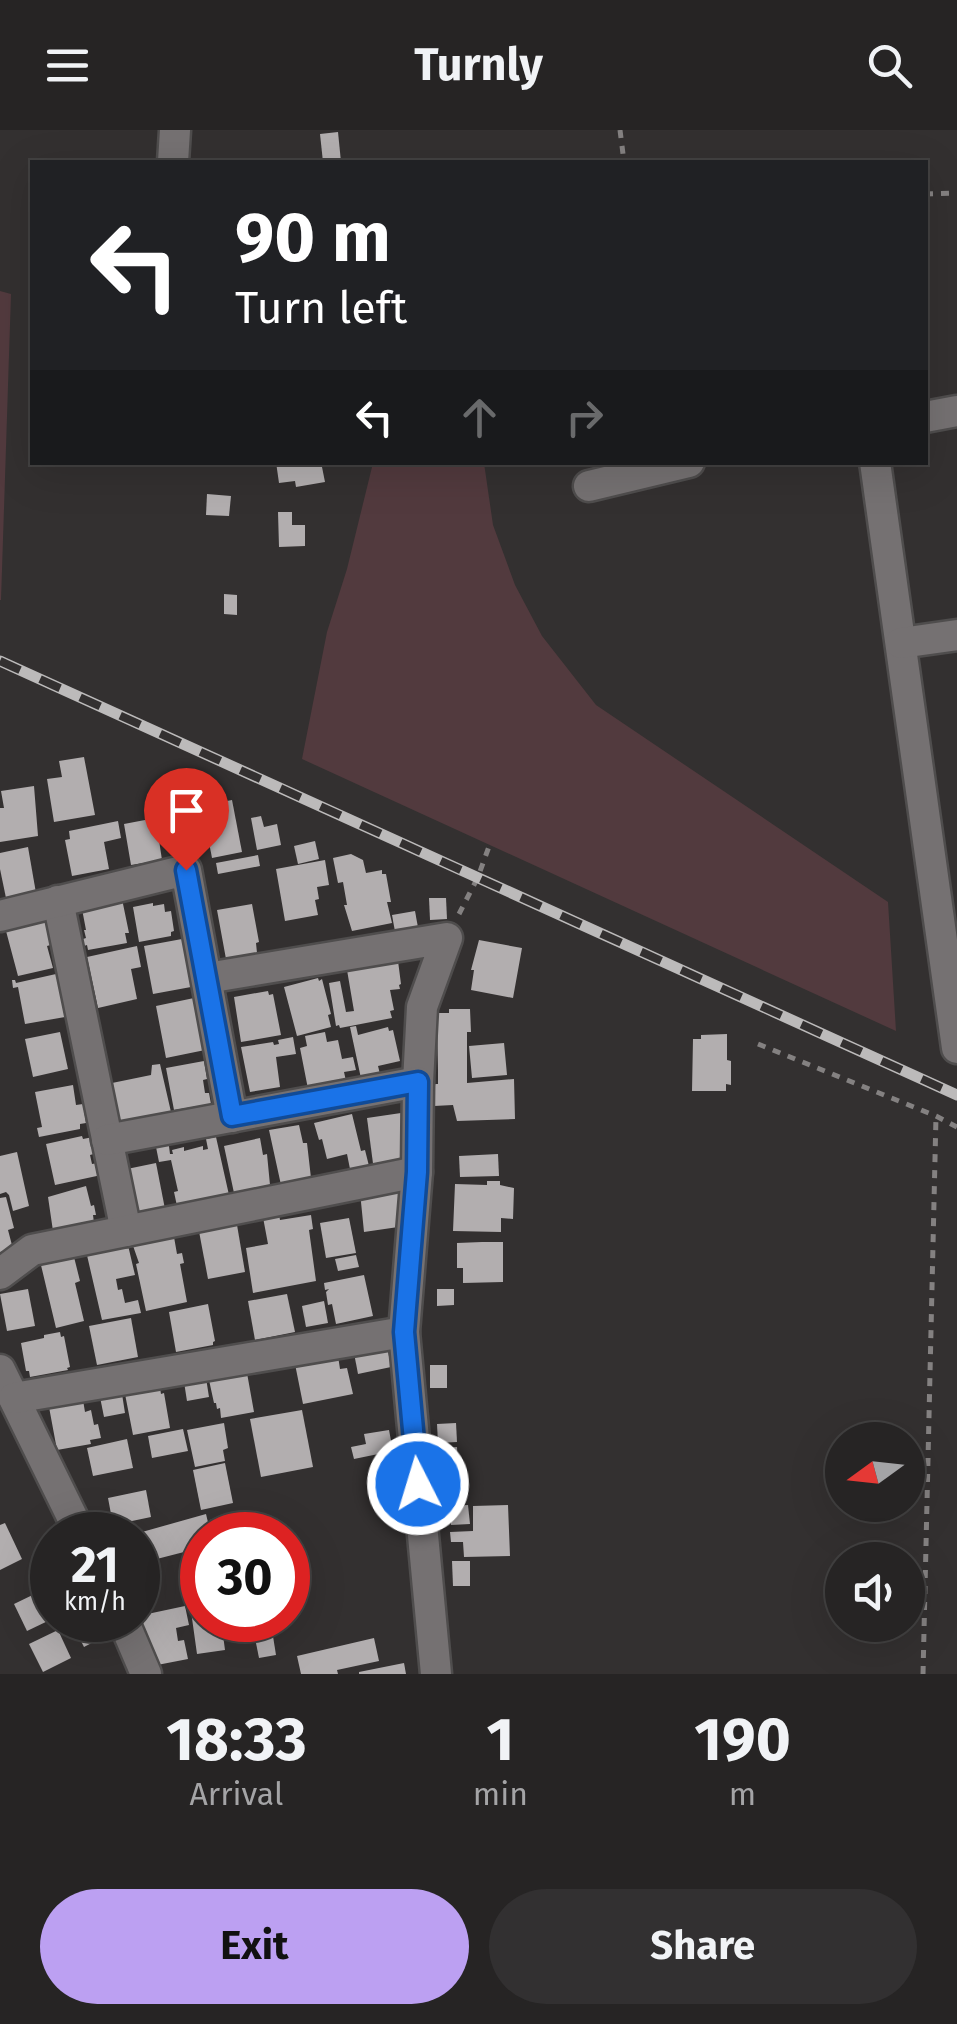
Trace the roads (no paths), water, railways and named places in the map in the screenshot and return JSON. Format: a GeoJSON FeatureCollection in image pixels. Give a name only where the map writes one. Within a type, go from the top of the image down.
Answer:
{"type":"FeatureCollection","features":[{"type":"Feature","properties":{"kind":"street"},"geometry":{"type":"LineString","coordinates":[[173,160],[176,130]]}},
{"type":"Feature","properties":{"kind":"street"},"geometry":{"type":"LineString","coordinates":[[928,416],[957,411]]}},
{"type":"Feature","properties":{"kind":"street"},"geometry":{"type":"LineString","coordinates":[[589,486],[676,465]]}},
{"type":"Feature","properties":{"kind":"street"},"geometry":{"type":"LineString","coordinates":[[874,465],[948,920],[957,1048]]}},
{"type":"Feature","properties":{"kind":"street"},"geometry":{"type":"LineString","coordinates":[[901,642],[957,636]]}},
{"type":"Feature","properties":{"kind":"street"},"geometry":{"type":"LineString","coordinates":[[0,916],[186,870],[232,1116]]}},
{"type":"Feature","properties":{"kind":"street"},"geometry":{"type":"LineString","coordinates":[[58,901],[126,1231]]}},
{"type":"Feature","properties":{"kind":"street"},"geometry":{"type":"LineString","coordinates":[[207,978],[446,938],[422,1007],[417,1172],[404,1332],[436,1674]]}},
{"type":"Feature","properties":{"kind":"street"},"geometry":{"type":"LineString","coordinates":[[106,1140],[418,1082]]}},
{"type":"Feature","properties":{"kind":"street"},"geometry":{"type":"LineString","coordinates":[[0,1274],[32,1250],[417,1172]]}},
{"type":"Feature","properties":{"kind":"street"},"geometry":{"type":"LineString","coordinates":[[14,1398],[404,1332]]}},
{"type":"Feature","properties":{"kind":"street"},"geometry":{"type":"LineString","coordinates":[[0,1370],[70,1512]]}},
{"type":"Feature","properties":{"kind":"street"},"geometry":{"type":"LineString","coordinates":[[132,1642],[146,1674]]}},
{"type":"Feature","properties":{"kind":"railway"},"geometry":{"type":"LineString","coordinates":[[0,661],[957,1095]]}}]}
